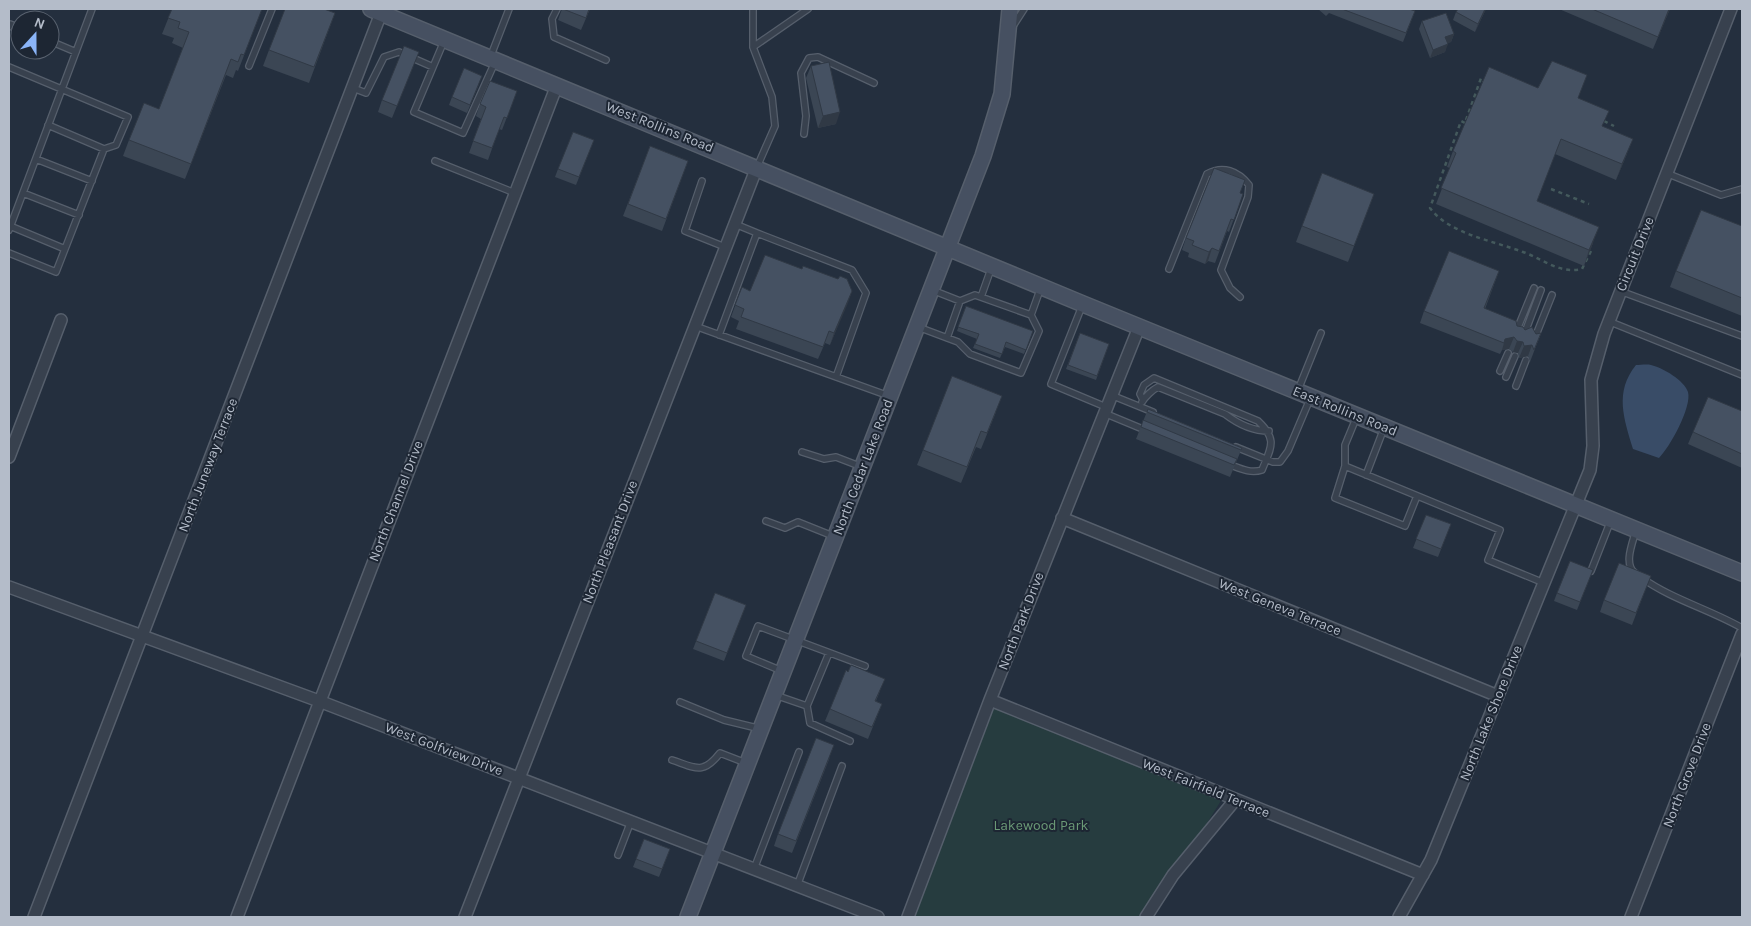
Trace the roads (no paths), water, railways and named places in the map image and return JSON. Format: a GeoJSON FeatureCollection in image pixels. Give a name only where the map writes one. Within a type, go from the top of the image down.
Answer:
{"type":"FeatureCollection","features":[{"type":"Feature","properties":{"kind":"main road","name":"North Cedar Lake Road"},"geometry":{"type":"LineString","coordinates":[[688,917],[949,248],[983,156],[1002,94],[1010,9]]}},
{"type":"Feature","properties":{"kind":"main road","name":"West Rollins Road"},"geometry":{"type":"LineString","coordinates":[[376,11],[949,248]]}},
{"type":"Feature","properties":{"kind":"main road","name":"East Rollins Road"},"geometry":{"type":"LineString","coordinates":[[949,248],[1742,573]]}},
{"type":"Feature","properties":{"kind":"street","name":"Circuit Drive"},"geometry":{"type":"LineString","coordinates":[[1575,506],[1590,470],[1593,446],[1591,380],[1608,321],[1727,10]]}},
{"type":"Feature","properties":{"kind":"street","name":"North Juneway Terrace"},"geometry":{"type":"LineString","coordinates":[[34,917],[353,88],[376,11]]}},
{"type":"Feature","properties":{"kind":"street","name":"North Channel Drive"},"geometry":{"type":"LineString","coordinates":[[237,917],[557,85]]}},
{"type":"Feature","properties":{"kind":"street","name":"North Pleasant Drive"},"geometry":{"type":"LineString","coordinates":[[465,917],[757,167]]}},
{"type":"Feature","properties":{"kind":"street"},"geometry":{"type":"LineString","coordinates":[[9,457],[61,320]]}},
{"type":"Feature","properties":{"kind":"street","name":"North Park Drive"},"geometry":{"type":"LineString","coordinates":[[908,917],[990,700],[1139,327]]}},
{"type":"Feature","properties":{"kind":"street","name":"North Lake Shore Drive"},"geometry":{"type":"LineString","coordinates":[[1399,917],[1423,875],[1575,506]]}},
{"type":"Feature","properties":{"kind":"street","name":"West Geneva Terrace"},"geometry":{"type":"LineString","coordinates":[[1062,518],[1498,696]]}},
{"type":"Feature","properties":{"kind":"street","name":"West Golfview Drive"},"geometry":{"type":"LineString","coordinates":[[9,587],[142,634],[319,701],[878,917]]}},
{"type":"Feature","properties":{"kind":"street","name":"North Grove Drive"},"geometry":{"type":"LineString","coordinates":[[1631,917],[1742,634]]}},
{"type":"Feature","properties":{"kind":"street","name":"West Fairfield Terrace"},"geometry":{"type":"LineString","coordinates":[[990,700],[1423,875]]}},
{"type":"Feature","properties":{"kind":"street"},"geometry":{"type":"LineString","coordinates":[[1146,917],[1173,875],[1234,800]]}},
{"type":"Feature","properties":{"kind":"lane"},"geometry":{"type":"LineString","coordinates":[[65,249],[10,228],[92,9]]}},
{"type":"Feature","properties":{"kind":"lane"},"geometry":{"type":"LineString","coordinates":[[249,66],[272,9]]}},
{"type":"Feature","properties":{"kind":"lane"},"geometry":{"type":"LineString","coordinates":[[445,39],[414,112],[463,133],[493,59],[510,9]]}},
{"type":"Feature","properties":{"kind":"lane"},"geometry":{"type":"LineString","coordinates":[[557,9],[552,19],[554,37],[606,60]]}},
{"type":"Feature","properties":{"kind":"lane"},"geometry":{"type":"LineString","coordinates":[[753,9],[754,47],[772,97],[775,126],[757,167]]}},
{"type":"Feature","properties":{"kind":"lane"},"geometry":{"type":"LineString","coordinates":[[754,47],[808,9]]}},
{"type":"Feature","properties":{"kind":"lane"},"geometry":{"type":"LineString","coordinates":[[1008,34],[1024,9]]}},
{"type":"Feature","properties":{"kind":"lane"},"geometry":{"type":"LineString","coordinates":[[60,45],[76,52]]}},
{"type":"Feature","properties":{"kind":"lane"},"geometry":{"type":"LineString","coordinates":[[353,88],[366,93],[384,56],[399,52],[433,67]]}},
{"type":"Feature","properties":{"kind":"lane"},"geometry":{"type":"LineString","coordinates":[[804,134],[806,116],[801,72],[808,58],[818,57],[874,83]]}},
{"type":"Feature","properties":{"kind":"lane"},"geometry":{"type":"LineString","coordinates":[[9,67],[128,117],[116,146],[104,149],[48,125]]}},
{"type":"Feature","properties":{"kind":"lane"},"geometry":{"type":"LineString","coordinates":[[9,253],[56,272],[104,149]]}},
{"type":"Feature","properties":{"kind":"lane"},"geometry":{"type":"LineString","coordinates":[[36,159],[92,181]]}},
{"type":"Feature","properties":{"kind":"lane"},"geometry":{"type":"LineString","coordinates":[[435,161],[515,193]]}},
{"type":"Feature","properties":{"kind":"lane"},"geometry":{"type":"LineString","coordinates":[[1169,269],[1207,174],[1216,169],[1234,172],[1242,176],[1249,184],[1248,197],[1221,270],[1230,288],[1240,297]]}},
{"type":"Feature","properties":{"kind":"lane"},"geometry":{"type":"LineString","coordinates":[[1666,173],[1721,195],[1742,189]]}},
{"type":"Feature","properties":{"kind":"lane"},"geometry":{"type":"LineString","coordinates":[[702,181],[684,231],[726,247]]}},
{"type":"Feature","properties":{"kind":"lane"},"geometry":{"type":"LineString","coordinates":[[23,193],[78,215]]}},
{"type":"Feature","properties":{"kind":"lane"},"geometry":{"type":"LineString","coordinates":[[735,224],[852,270],[866,293],[836,377]]}},
{"type":"Feature","properties":{"kind":"lane"},"geometry":{"type":"LineString","coordinates":[[719,335],[757,233]]}},
{"type":"Feature","properties":{"kind":"lane"},"geometry":{"type":"LineString","coordinates":[[980,297],[992,266]]}},
{"type":"Feature","properties":{"kind":"lane"},"geometry":{"type":"LineString","coordinates":[[918,327],[958,342],[970,354],[1021,374],[1038,331],[1031,315],[1041,286]]}},
{"type":"Feature","properties":{"kind":"lane"},"geometry":{"type":"LineString","coordinates":[[1516,334],[1534,288]]}},
{"type":"Feature","properties":{"kind":"lane"},"geometry":{"type":"LineString","coordinates":[[932,290],[960,301],[975,295],[1031,315]]}},
{"type":"Feature","properties":{"kind":"lane"},"geometry":{"type":"LineString","coordinates":[[1523,337],[1541,290]]}},
{"type":"Feature","properties":{"kind":"lane"},"geometry":{"type":"LineString","coordinates":[[1620,291],[1742,336]]}},
{"type":"Feature","properties":{"kind":"lane"},"geometry":{"type":"LineString","coordinates":[[1534,341],[1552,295]]}},
{"type":"Feature","properties":{"kind":"lane"},"geometry":{"type":"LineString","coordinates":[[947,338],[960,301]]}},
{"type":"Feature","properties":{"kind":"lane"},"geometry":{"type":"LineString","coordinates":[[1083,304],[1051,384],[1148,431]]}},
{"type":"Feature","properties":{"kind":"lane"},"geometry":{"type":"LineString","coordinates":[[1608,321],[1742,375]]}},
{"type":"Feature","properties":{"kind":"lane"},"geometry":{"type":"LineString","coordinates":[[694,326],[891,397]]}},
{"type":"Feature","properties":{"kind":"lane"},"geometry":{"type":"LineString","coordinates":[[1230,444],[1266,460],[1280,462],[1285,457],[1321,333]]}},
{"type":"Feature","properties":{"kind":"lane"},"geometry":{"type":"LineString","coordinates":[[1500,371],[1508,353]]}},
{"type":"Feature","properties":{"kind":"lane"},"geometry":{"type":"LineString","coordinates":[[1506,376],[1515,356]]}},
{"type":"Feature","properties":{"kind":"lane"},"geometry":{"type":"LineString","coordinates":[[1516,386],[1526,360]]}},
{"type":"Feature","properties":{"kind":"lane"},"geometry":{"type":"LineString","coordinates":[[1140,407],[1142,400],[1140,394],[1144,385],[1154,378],[1258,421],[1269,431],[1272,440],[1262,470],[1256,472],[1246,471],[1220,460]]}},
{"type":"Feature","properties":{"kind":"lane"},"geometry":{"type":"LineString","coordinates":[[1142,400],[1148,398],[1151,391],[1158,387],[1225,414],[1235,421],[1259,431],[1269,431]]}},
{"type":"Feature","properties":{"kind":"lane"},"geometry":{"type":"LineString","coordinates":[[1111,395],[1159,414]]}},
{"type":"Feature","properties":{"kind":"lane"},"geometry":{"type":"LineString","coordinates":[[1357,416],[1345,445],[1345,466],[1334,498],[1405,526],[1417,496]]}},
{"type":"Feature","properties":{"kind":"lane"},"geometry":{"type":"LineString","coordinates":[[1366,475],[1385,428]]}},
{"type":"Feature","properties":{"kind":"lane"},"geometry":{"type":"LineString","coordinates":[[802,452],[824,459],[836,457],[863,468]]}},
{"type":"Feature","properties":{"kind":"lane"},"geometry":{"type":"LineString","coordinates":[[1345,466],[1500,530],[1488,560],[1544,583]]}},
{"type":"Feature","properties":{"kind":"lane"},"geometry":{"type":"LineString","coordinates":[[1591,571],[1611,520]]}},
{"type":"Feature","properties":{"kind":"lane"},"geometry":{"type":"LineString","coordinates":[[766,521],[785,528],[798,522],[836,537]]}},
{"type":"Feature","properties":{"kind":"lane"},"geometry":{"type":"LineString","coordinates":[[1636,530],[1629,560],[1632,570],[1663,591],[1710,611],[1742,628]]}},
{"type":"Feature","properties":{"kind":"lane"},"geometry":{"type":"LineString","coordinates":[[784,671],[746,656],[758,626],[865,666]]}},
{"type":"Feature","properties":{"kind":"lane"},"geometry":{"type":"LineString","coordinates":[[829,653],[807,706],[810,723],[850,741]]}},
{"type":"Feature","properties":{"kind":"lane"},"geometry":{"type":"LineString","coordinates":[[775,695],[807,706]]}},
{"type":"Feature","properties":{"kind":"lane"},"geometry":{"type":"LineString","coordinates":[[680,702],[724,720],[762,729]]}},
{"type":"Feature","properties":{"kind":"lane"},"geometry":{"type":"LineString","coordinates":[[754,869],[799,752]]}},
{"type":"Feature","properties":{"kind":"lane"},"geometry":{"type":"LineString","coordinates":[[672,760],[698,769],[710,765],[720,753],[748,764]]}},
{"type":"Feature","properties":{"kind":"lane"},"geometry":{"type":"LineString","coordinates":[[797,886],[842,766]]}},
{"type":"Feature","properties":{"kind":"lane"},"geometry":{"type":"LineString","coordinates":[[618,855],[631,821]]}},
{"type":"Feature","properties":{"kind":"water"},"geometry":{"type":"Polygon","coordinates":[[[1636,365],[1651,365],[1667,372],[1678,379],[1688,392],[1687,407],[1679,427],[1659,458],[1633,449],[1624,416],[1623,396],[1625,385],[1636,365]]]}},
{"type":"Feature","properties":{"kind":"park label","name":"Lakewood Park"},"geometry":{"type":"Point","coordinates":[1041,825]}}]}
